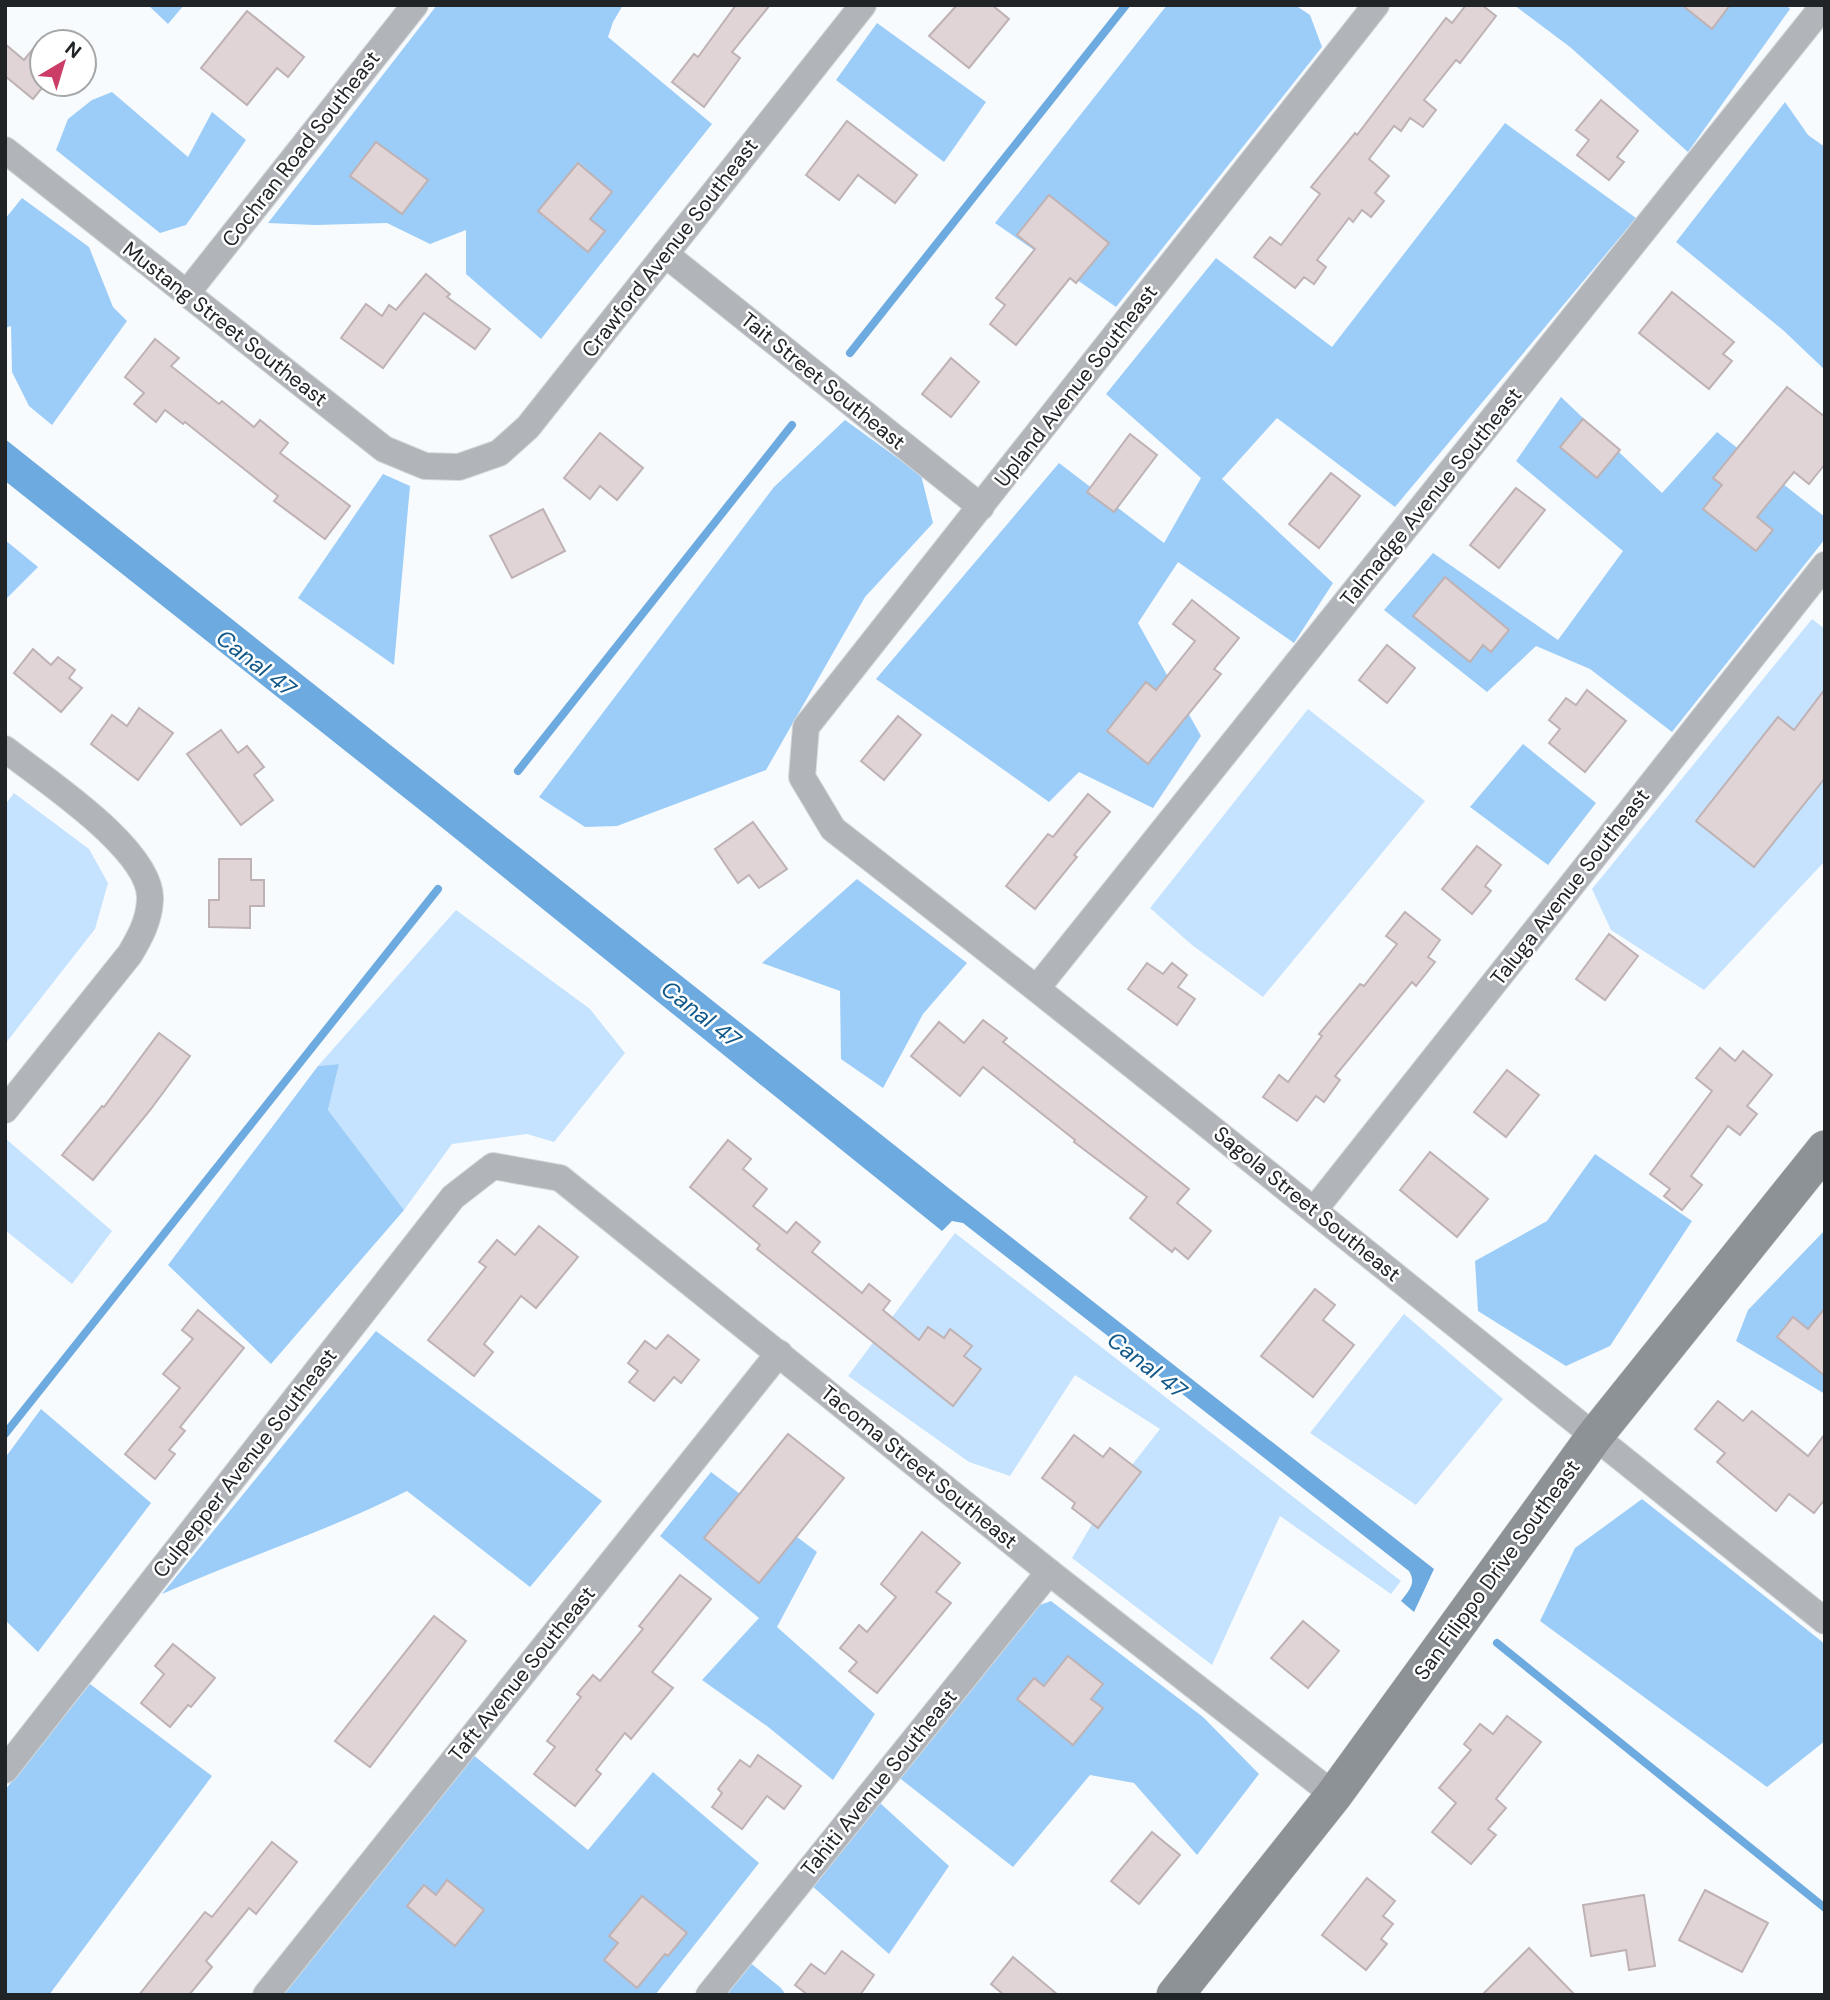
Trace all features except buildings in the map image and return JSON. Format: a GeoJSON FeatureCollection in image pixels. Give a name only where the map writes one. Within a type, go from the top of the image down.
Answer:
{"type":"FeatureCollection","features":[{"type":"Feature","properties":{"kind":"street","name":"Cochran Road Southeast"},"geometry":{"type":"LineString","coordinates":[[187,293],[415,5]]}},
{"type":"Feature","properties":{"kind":"street","name":"Crawford Avenue Southeast"},"geometry":{"type":"LineString","coordinates":[[459,467],[499,453],[528,427],[863,5]]}},
{"type":"Feature","properties":{"kind":"street","name":"Upland Avenue Southeast"},"geometry":{"type":"LineString","coordinates":[[802,777],[806,727],[1376,5]]}},
{"type":"Feature","properties":{"kind":"street","name":"Talmadge Avenue Southeast"},"geometry":{"type":"LineString","coordinates":[[1037,988],[1824,5]]}},
{"type":"Feature","properties":{"kind":"street","name":"Mustang Street Southeast"},"geometry":{"type":"LineString","coordinates":[[5,150],[384,449],[425,466],[459,467]]}},
{"type":"Feature","properties":{"kind":"street","name":"Tait Street Southeast"},"geometry":{"type":"LineString","coordinates":[[665,254],[981,507]]}},
{"type":"Feature","properties":{"kind":"street","name":"Taluga Avenue Southeast"},"geometry":{"type":"LineString","coordinates":[[1315,1209],[1825,565]]}},
{"type":"Feature","properties":{"kind":"street"},"geometry":{"type":"LineString","coordinates":[[5,749],[114,834],[141,867],[150,897],[144,930],[130,954],[5,1110]]}},
{"type":"Feature","properties":{"kind":"street","name":"Sagola Street Southeast"},"geometry":{"type":"LineString","coordinates":[[802,777],[833,829],[1315,1209],[1825,1621]]}},
{"type":"Feature","properties":{"kind":"street","name":"San Filippo Drive Southeast"},"geometry":{"type":"LineString","coordinates":[[1175,1995],[1334,1795],[1594,1437],[1825,1149]]}},
{"type":"Feature","properties":{"kind":"street","name":"Tacoma Street Southeast"},"geometry":{"type":"LineString","coordinates":[[493,1166],[560,1178],[1049,1572],[1334,1795]]}},
{"type":"Feature","properties":{"kind":"street","name":"Culpepper Avenue Southeast"},"geometry":{"type":"LineString","coordinates":[[5,1770],[453,1197],[493,1166]]}},
{"type":"Feature","properties":{"kind":"street","name":"Taft Avenue Southeast"},"geometry":{"type":"LineString","coordinates":[[266,1995],[779,1353]]}},
{"type":"Feature","properties":{"kind":"street","name":"Tahiti Avenue Southeast"},"geometry":{"type":"LineString","coordinates":[[709,1995],[1049,1572]]}},
{"type":"Feature","properties":{"kind":"shaded area"},"geometry":{"type":"Polygon","coordinates":[[[148,5],[184,5],[168,24],[148,5]]]}},
{"type":"Feature","properties":{"kind":"shaded area"},"geometry":{"type":"Polygon","coordinates":[[[437,5],[623,5],[608,37],[712,124],[541,339],[466,274],[466,230],[430,244],[387,223],[268,223],[437,5]]]}},
{"type":"Feature","properties":{"kind":"shaded area"},"geometry":{"type":"Polygon","coordinates":[[[1167,5],[1295,5],[1310,15],[1322,47],[1116,307],[995,223],[1167,5]]]}},
{"type":"Feature","properties":{"kind":"shaded area"},"geometry":{"type":"Polygon","coordinates":[[[1514,5],[1786,5],[1790,9],[1688,152],[1570,47],[1514,5]]]}},
{"type":"Feature","properties":{"kind":"shaded area"},"geometry":{"type":"Polygon","coordinates":[[[877,23],[986,102],[944,162],[836,80],[877,23]]]}},
{"type":"Feature","properties":{"kind":"shaded area"},"geometry":{"type":"Polygon","coordinates":[[[112,92],[188,157],[212,112],[246,140],[186,225],[160,233],[56,150],[68,119],[98,98],[112,92]]]}},
{"type":"Feature","properties":{"kind":"shaded area"},"geometry":{"type":"Polygon","coordinates":[[[1785,102],[1808,135],[1825,147],[1825,370],[1784,331],[1676,242],[1785,102]]]}},
{"type":"Feature","properties":{"kind":"shaded area"},"geometry":{"type":"Polygon","coordinates":[[[1505,123],[1636,218],[1395,507],[1277,418],[1222,479],[1333,583],[1294,643],[1178,562],[1138,623],[1201,736],[1153,808],[1079,772],[1049,802],[876,679],[1059,463],[1164,543],[1201,478],[1106,394],[1216,258],[1332,347],[1505,123]]]}},
{"type":"Feature","properties":{"kind":"shaded area"},"geometry":{"type":"Polygon","coordinates":[[[22,198],[89,247],[113,307],[127,321],[52,425],[29,406],[12,372],[11,326],[5,328],[5,219],[22,198]]]}},
{"type":"Feature","properties":{"kind":"shaded area"},"geometry":{"type":"Polygon","coordinates":[[[1561,397],[1662,493],[1717,432],[1825,517],[1825,539],[1672,732],[1590,669],[1536,646],[1487,692],[1384,610],[1433,553],[1558,640],[1623,551],[1516,461],[1561,397]]]}},
{"type":"Feature","properties":{"kind":"shaded area"},"geometry":{"type":"Polygon","coordinates":[[[845,420],[921,475],[933,523],[865,597],[766,770],[617,826],[585,827],[539,797],[774,487],[845,420]]]}},
{"type":"Feature","properties":{"kind":"shaded area"},"geometry":{"type":"Polygon","coordinates":[[[383,474],[410,486],[394,665],[298,598],[383,474]]]}},
{"type":"Feature","properties":{"kind":"shaded area"},"geometry":{"type":"Polygon","coordinates":[[[5,540],[38,567],[5,600],[5,540]]]}},
{"type":"Feature","properties":{"kind":"shaded area"},"geometry":{"type":"Polygon","coordinates":[[[1812,619],[1825,629],[1825,861],[1704,990],[1611,930],[1592,889],[1812,619]]]}},
{"type":"Feature","properties":{"kind":"shaded area"},"geometry":{"type":"Polygon","coordinates":[[[1308,709],[1425,801],[1263,997],[1192,945],[1150,908],[1308,709]]]}},
{"type":"Feature","properties":{"kind":"shaded area"},"geometry":{"type":"Polygon","coordinates":[[[1523,744],[1596,803],[1548,865],[1470,807],[1523,744]]]}},
{"type":"Feature","properties":{"kind":"shaded area"},"geometry":{"type":"Polygon","coordinates":[[[14,793],[89,849],[108,883],[95,929],[5,1044],[5,805],[14,793]]]}},
{"type":"Feature","properties":{"kind":"shaded area"},"geometry":{"type":"Polygon","coordinates":[[[857,879],[967,963],[923,1014],[883,1088],[841,1059],[840,991],[762,963],[857,879]]]}},
{"type":"Feature","properties":{"kind":"shaded area"},"geometry":{"type":"Polygon","coordinates":[[[456,910],[590,1009],[625,1053],[554,1142],[527,1134],[452,1144],[404,1210],[328,1110],[339,1064],[318,1066],[456,910]]]}},
{"type":"Feature","properties":{"kind":"shaded area"},"geometry":{"type":"Polygon","coordinates":[[[339,1064],[328,1110],[404,1210],[271,1364],[168,1265],[318,1066],[339,1064]]]}},
{"type":"Feature","properties":{"kind":"shaded area"},"geometry":{"type":"Polygon","coordinates":[[[5,1138],[112,1231],[72,1284],[5,1230],[5,1138]]]}},
{"type":"Feature","properties":{"kind":"shaded area"},"geometry":{"type":"Polygon","coordinates":[[[1595,1154],[1692,1221],[1610,1346],[1566,1366],[1478,1311],[1475,1261],[1547,1221],[1595,1154]]]}},
{"type":"Feature","properties":{"kind":"shaded area"},"geometry":{"type":"Polygon","coordinates":[[[1825,1230],[1825,1394],[1736,1341],[1748,1310],[1825,1230]]]}},
{"type":"Feature","properties":{"kind":"shaded area"},"geometry":{"type":"Polygon","coordinates":[[[955,1233],[1401,1581],[1391,1594],[1280,1516],[1212,1665],[1072,1558],[1111,1492],[1160,1429],[1075,1375],[1010,1476],[969,1462],[848,1376],[955,1233]]]}},
{"type":"Feature","properties":{"kind":"shaded area"},"geometry":{"type":"Polygon","coordinates":[[[1404,1314],[1503,1399],[1416,1505],[1310,1433],[1404,1314]]]}},
{"type":"Feature","properties":{"kind":"shaded area"},"geometry":{"type":"Polygon","coordinates":[[[376,1331],[602,1501],[530,1587],[407,1491],[347,1519],[162,1594],[376,1331]]]}},
{"type":"Feature","properties":{"kind":"shaded area"},"geometry":{"type":"Polygon","coordinates":[[[41,1409],[151,1503],[38,1652],[5,1620],[5,1458],[41,1409]]]}},
{"type":"Feature","properties":{"kind":"shaded area"},"geometry":{"type":"Polygon","coordinates":[[[711,1472],[817,1552],[777,1627],[875,1714],[833,1780],[767,1726],[702,1680],[759,1618],[660,1536],[711,1472]]]}},
{"type":"Feature","properties":{"kind":"shaded area"},"geometry":{"type":"Polygon","coordinates":[[[1642,1499],[1825,1644],[1825,1741],[1767,1787],[1540,1621],[1575,1548],[1642,1499]]]}},
{"type":"Feature","properties":{"kind":"shaded area"},"geometry":{"type":"Polygon","coordinates":[[[1051,1601],[1203,1717],[1259,1774],[1197,1855],[1134,1783],[1090,1775],[1013,1867],[897,1776],[1031,1608],[1051,1601]]]}},
{"type":"Feature","properties":{"kind":"shaded area"},"geometry":{"type":"Polygon","coordinates":[[[90,1684],[212,1776],[49,1995],[9,1995],[5,1992],[5,1790],[90,1684]]]}},
{"type":"Feature","properties":{"kind":"shaded area"},"geometry":{"type":"Polygon","coordinates":[[[471,1753],[588,1850],[653,1772],[759,1863],[655,1995],[282,1995],[471,1753]]]}},
{"type":"Feature","properties":{"kind":"shaded area"},"geometry":{"type":"Polygon","coordinates":[[[880,1803],[949,1866],[889,1954],[811,1885],[880,1803]]]}},
{"type":"Feature","properties":{"kind":"shaded area"},"geometry":{"type":"Polygon","coordinates":[[[748,1961],[781,1988],[786,1995],[721,1995],[748,1961]]]}},
{"type":"Feature","properties":{"kind":"water","name":"Canal 47"},"geometry":{"type":"Polygon","coordinates":[[[5,439],[951,1190],[1434,1569],[1414,1612],[1401,1601],[1412,1584],[1409,1571],[963,1223],[952,1221],[942,1231],[435,822],[5,481],[5,439]]]}},
{"type":"Feature","properties":{"kind":"waterway"},"geometry":{"type":"LineString","coordinates":[[850,353],[1126,5]]}},
{"type":"Feature","properties":{"kind":"waterway"},"geometry":{"type":"LineString","coordinates":[[518,771],[792,425]]}},
{"type":"Feature","properties":{"kind":"waterway"},"geometry":{"type":"LineString","coordinates":[[5,1434],[438,889]]}},
{"type":"Feature","properties":{"kind":"waterway"},"geometry":{"type":"LineString","coordinates":[[1497,1643],[1825,1908]]}}]}
